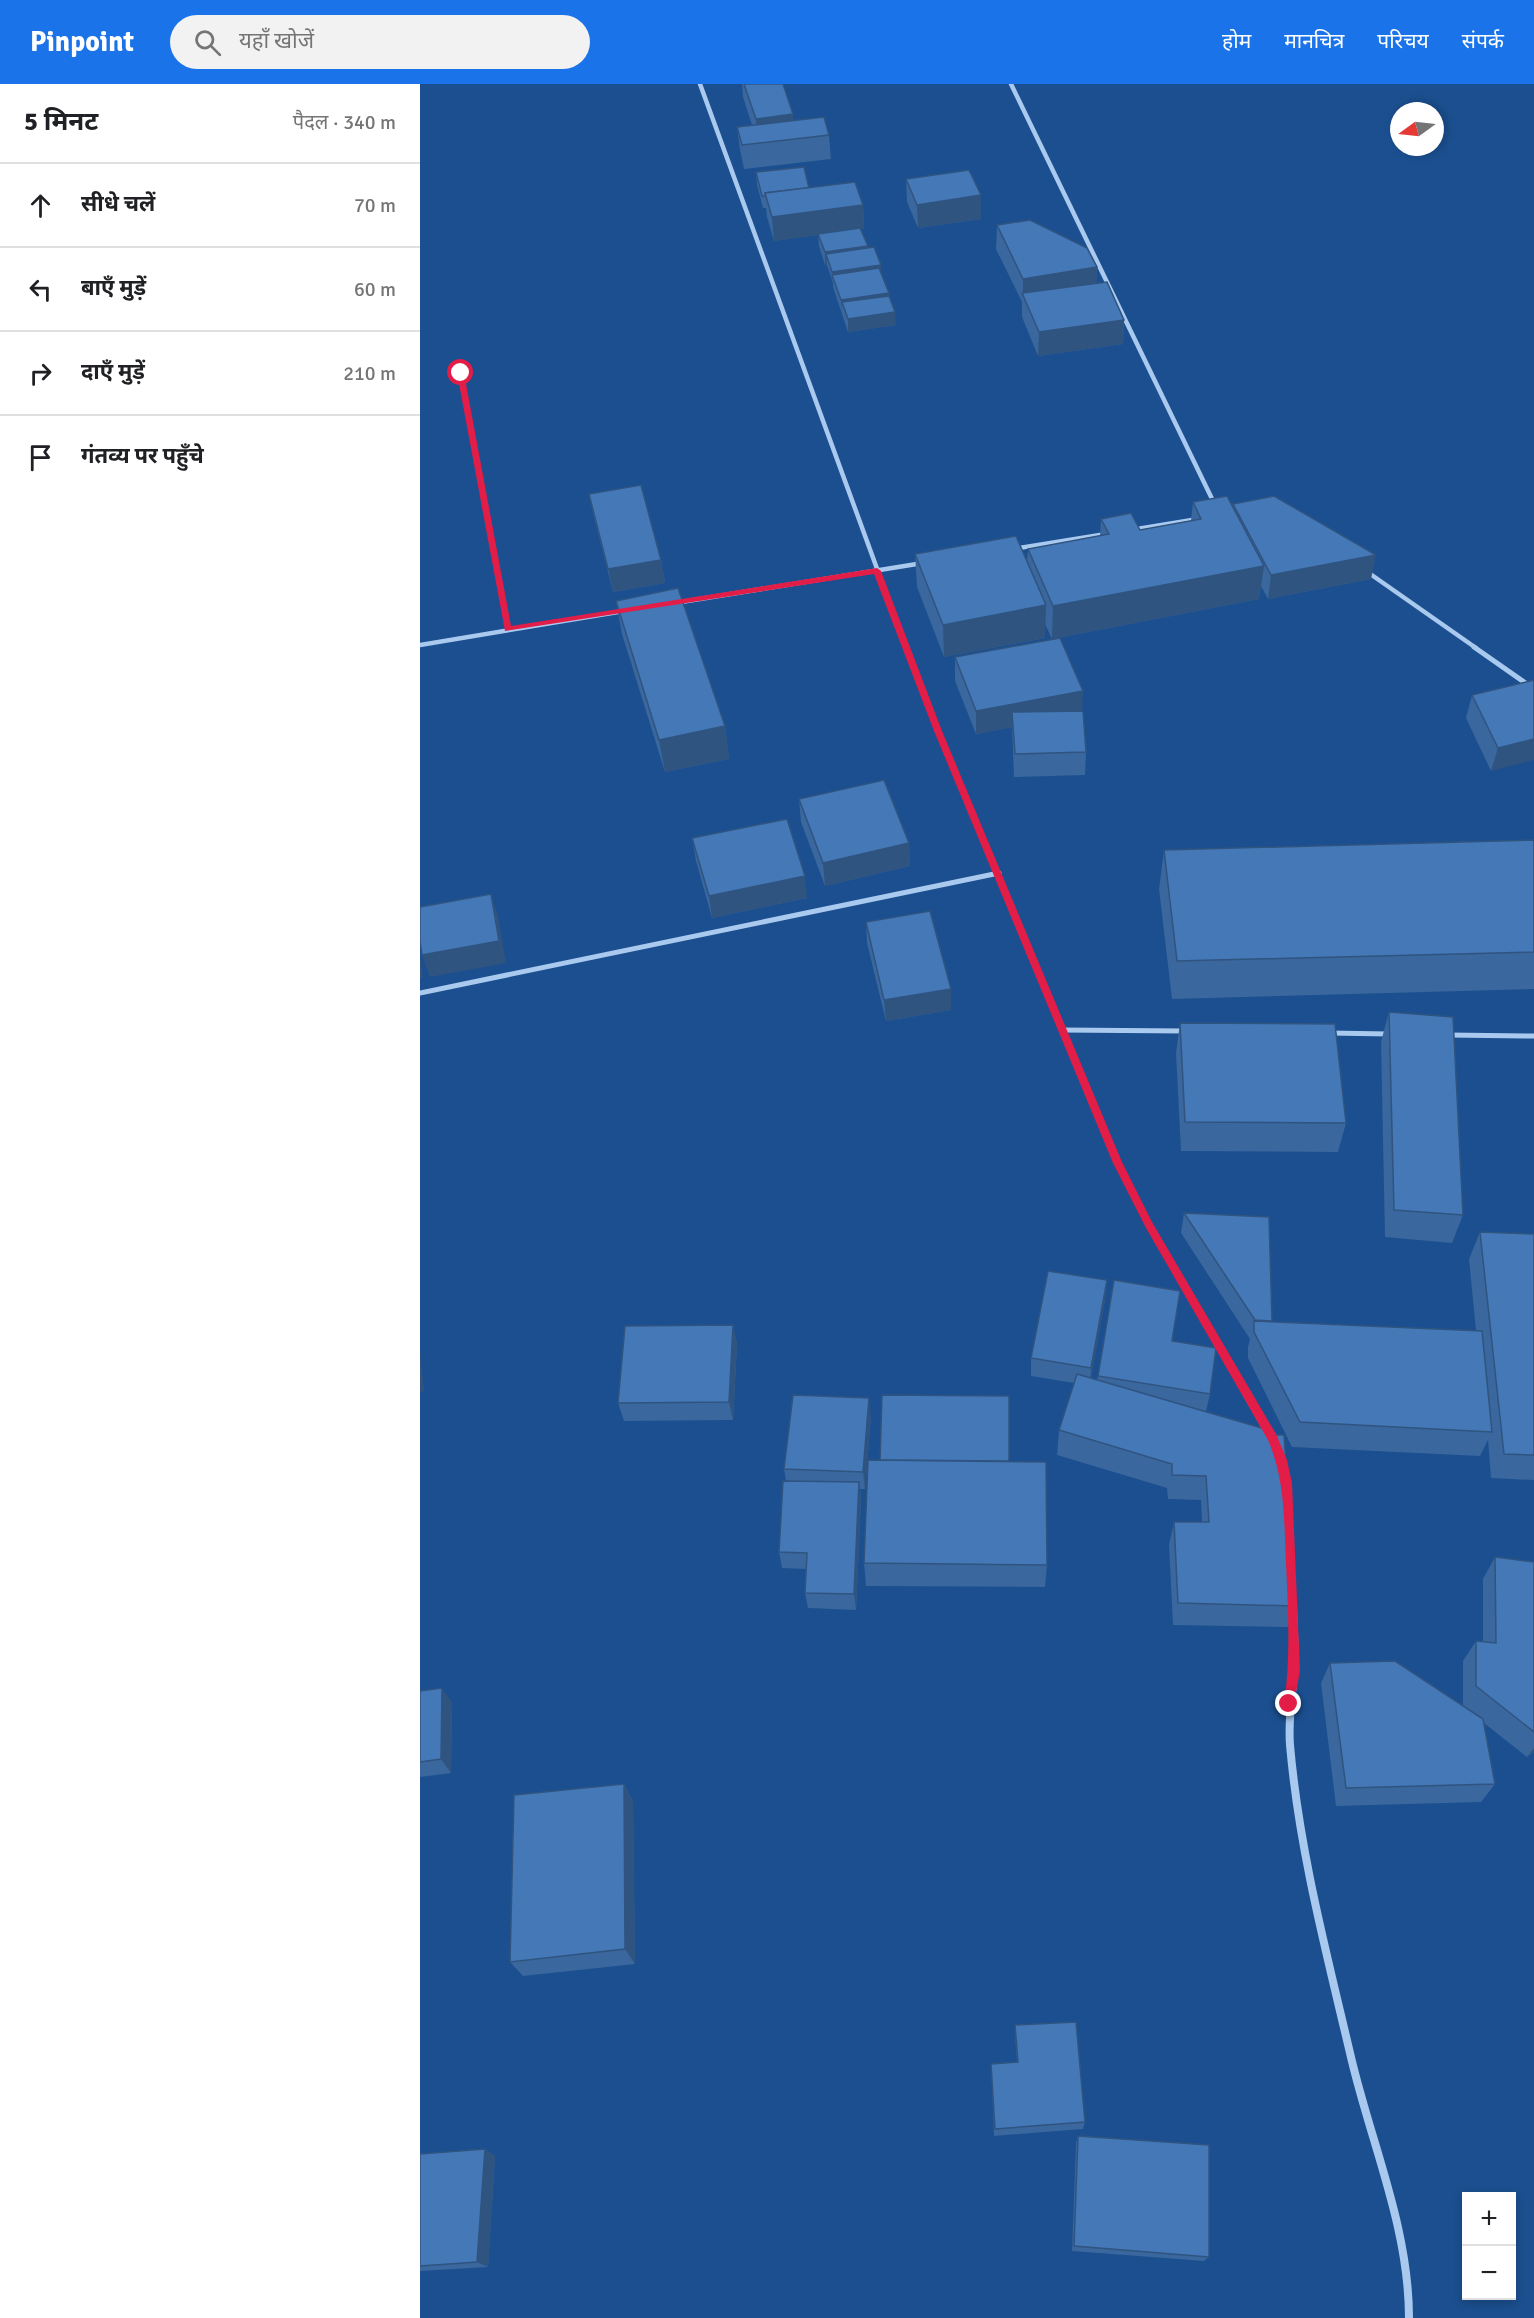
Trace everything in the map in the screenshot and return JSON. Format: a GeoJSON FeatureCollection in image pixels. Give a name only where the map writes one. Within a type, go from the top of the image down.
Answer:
{"type":"FeatureCollection","features":[{"type":"Feature","properties":{"kind":"street"},"geometry":{"type":"LineString","coordinates":[[700,84],[877,571],[938,731],[1118,1163],[1144,1214],[1275,1445]]}},
{"type":"Feature","properties":{"kind":"street"},"geometry":{"type":"LineString","coordinates":[[1011,84],[1220,515]]}},
{"type":"Feature","properties":{"kind":"street"},"geometry":{"type":"LineString","coordinates":[[1125,531],[1208,517]]}},
{"type":"Feature","properties":{"kind":"street"},"geometry":{"type":"LineString","coordinates":[[1007,550],[1113,532]]}},
{"type":"Feature","properties":{"kind":"street"},"geometry":{"type":"LineString","coordinates":[[669,604],[936,561]]}},
{"type":"Feature","properties":{"kind":"street"},"geometry":{"type":"LineString","coordinates":[[1360,566],[1534,689]]}},
{"type":"Feature","properties":{"kind":"street"},"geometry":{"type":"LineString","coordinates":[[420,645],[634,609]]}},
{"type":"Feature","properties":{"kind":"street"},"geometry":{"type":"LineString","coordinates":[[420,993],[999,873]]}},
{"type":"Feature","properties":{"kind":"street"},"geometry":{"type":"LineString","coordinates":[[1062,1030],[1192,1032]]}},
{"type":"Feature","properties":{"kind":"street"},"geometry":{"type":"LineString","coordinates":[[1322,1033],[1392,1034]]}},
{"type":"Feature","properties":{"kind":"street"},"geometry":{"type":"LineString","coordinates":[[1440,1035],[1534,1036]]}},
{"type":"Feature","properties":{"kind":"street"},"geometry":{"type":"LineString","coordinates":[[1285,1472],[1288,1507]]}},
{"type":"Feature","properties":{"kind":"street"},"geometry":{"type":"LineString","coordinates":[[1292,1591],[1294,1671],[1289,1704],[1290,1744],[1298,1807],[1313,1893],[1351,2057],[1397,2219],[1408,2284],[1409,2318]]}},
{"type":"Feature","properties":{"kind":"lane"},"geometry":{"type":"LineString","coordinates":[[461,373],[508,630]]}},
{"type":"Feature","properties":{"kind":"building"},"geometry":{"type":"Polygon","coordinates":[[[744,84],[783,84],[793,114],[756,119],[744,84]]]}},
{"type":"Feature","properties":{"kind":"building"},"geometry":{"type":"Polygon","coordinates":[[[824,117],[829,135],[742,145],[737,127],[824,117]]]}},
{"type":"Feature","properties":{"kind":"building"},"geometry":{"type":"Polygon","coordinates":[[[804,167],[809,188],[765,193],[766,196],[762,196],[756,172],[804,167]]]}},
{"type":"Feature","properties":{"kind":"building"},"geometry":{"type":"Polygon","coordinates":[[[969,170],[981,195],[917,205],[906,179],[969,170]]]}},
{"type":"Feature","properties":{"kind":"building"},"geometry":{"type":"Polygon","coordinates":[[[855,182],[863,205],[772,217],[765,193],[855,182]]]}},
{"type":"Feature","properties":{"kind":"building"},"geometry":{"type":"Polygon","coordinates":[[[1030,220],[1087,248],[1097,267],[1023,279],[997,225],[1030,220]]]}},
{"type":"Feature","properties":{"kind":"building"},"geometry":{"type":"Polygon","coordinates":[[[860,228],[868,246],[825,252],[818,234],[860,228]]]}},
{"type":"Feature","properties":{"kind":"building"},"geometry":{"type":"Polygon","coordinates":[[[874,247],[881,265],[832,272],[826,254],[874,247]]]}},
{"type":"Feature","properties":{"kind":"building"},"geometry":{"type":"Polygon","coordinates":[[[879,268],[889,293],[841,300],[832,275],[879,268]]]}},
{"type":"Feature","properties":{"kind":"building"},"geometry":{"type":"Polygon","coordinates":[[[1107,282],[1124,320],[1039,332],[1022,293],[1107,282]]]}},
{"type":"Feature","properties":{"kind":"building"},"geometry":{"type":"Polygon","coordinates":[[[889,296],[895,312],[848,319],[842,302],[889,296]]]}},
{"type":"Feature","properties":{"kind":"building"},"geometry":{"type":"Polygon","coordinates":[[[641,485],[661,560],[608,569],[589,494],[641,485]]]}},
{"type":"Feature","properties":{"kind":"building"},"geometry":{"type":"Polygon","coordinates":[[[1227,496],[1264,566],[1053,606],[1028,549],[1109,534],[1101,519],[1131,513],[1140,530],[1201,519],[1193,502],[1227,496]]]}},
{"type":"Feature","properties":{"kind":"building"},"geometry":{"type":"Polygon","coordinates":[[[1274,496],[1376,555],[1271,575],[1233,504],[1274,496]]]}},
{"type":"Feature","properties":{"kind":"building"},"geometry":{"type":"Polygon","coordinates":[[[1016,536],[1046,605],[943,625],[915,554],[1016,536]]]}},
{"type":"Feature","properties":{"kind":"building"},"geometry":{"type":"Polygon","coordinates":[[[678,588],[725,726],[659,740],[616,601],[678,588]]]}},
{"type":"Feature","properties":{"kind":"building"},"geometry":{"type":"Polygon","coordinates":[[[1060,638],[1083,691],[976,711],[955,657],[1060,638]]]}},
{"type":"Feature","properties":{"kind":"building"},"geometry":{"type":"Polygon","coordinates":[[[1534,680],[1534,739],[1498,748],[1472,695],[1534,680]]]}},
{"type":"Feature","properties":{"kind":"building"},"geometry":{"type":"Polygon","coordinates":[[[1083,711],[1086,752],[1015,754],[1012,712],[1083,711]]]}},
{"type":"Feature","properties":{"kind":"building"},"geometry":{"type":"Polygon","coordinates":[[[884,780],[909,843],[823,863],[799,799],[884,780]]]}},
{"type":"Feature","properties":{"kind":"building"},"geometry":{"type":"Polygon","coordinates":[[[787,819],[805,876],[709,896],[692,838],[787,819]]]}},
{"type":"Feature","properties":{"kind":"building"},"geometry":{"type":"Polygon","coordinates":[[[1534,840],[1534,952],[1177,961],[1164,850],[1534,840]]]}},
{"type":"Feature","properties":{"kind":"building"},"geometry":{"type":"Polygon","coordinates":[[[491,894],[499,941],[422,955],[420,907],[491,894]]]}},
{"type":"Feature","properties":{"kind":"building"},"geometry":{"type":"Polygon","coordinates":[[[930,911],[951,989],[884,1000],[866,922],[930,911]]]}},
{"type":"Feature","properties":{"kind":"building"},"geometry":{"type":"Polygon","coordinates":[[[1389,1012],[1453,1017],[1463,1215],[1394,1210],[1389,1012]]]}},
{"type":"Feature","properties":{"kind":"building"},"geometry":{"type":"Polygon","coordinates":[[[1180,1023],[1335,1024],[1346,1123],[1185,1122],[1180,1023]]]}},
{"type":"Feature","properties":{"kind":"building"},"geometry":{"type":"Polygon","coordinates":[[[1184,1213],[1269,1217],[1272,1321],[1255,1320],[1184,1213]]]}},
{"type":"Feature","properties":{"kind":"building"},"geometry":{"type":"Polygon","coordinates":[[[1480,1232],[1534,1234],[1534,1455],[1504,1454],[1480,1232]]]}},
{"type":"Feature","properties":{"kind":"building"},"geometry":{"type":"Polygon","coordinates":[[[1048,1271],[1107,1280],[1091,1368],[1031,1358],[1048,1271]]]}},
{"type":"Feature","properties":{"kind":"building"},"geometry":{"type":"Polygon","coordinates":[[[1114,1280],[1180,1291],[1172,1341],[1216,1348],[1210,1394],[1098,1376],[1114,1280]]]}},
{"type":"Feature","properties":{"kind":"building"},"geometry":{"type":"Polygon","coordinates":[[[1254,1321],[1482,1331],[1492,1432],[1300,1422],[1254,1332],[1254,1321]]]}},
{"type":"Feature","properties":{"kind":"building"},"geometry":{"type":"Polygon","coordinates":[[[733,1325],[729,1402],[618,1403],[625,1326],[733,1325]]]}},
{"type":"Feature","properties":{"kind":"building"},"geometry":{"type":"Polygon","coordinates":[[[1077,1374],[1265,1429],[1268,1435],[1284,1435],[1295,1606],[1178,1603],[1174,1522],[1209,1522],[1206,1476],[1172,1475],[1172,1464],[1059,1430],[1077,1374]]]}},
{"type":"Feature","properties":{"kind":"building"},"geometry":{"type":"Polygon","coordinates":[[[793,1395],[869,1398],[863,1472],[784,1469],[793,1395]]]}},
{"type":"Feature","properties":{"kind":"building"},"geometry":{"type":"Polygon","coordinates":[[[882,1395],[1009,1396],[1009,1461],[880,1460],[882,1395]]]}},
{"type":"Feature","properties":{"kind":"building"},"geometry":{"type":"Polygon","coordinates":[[[868,1460],[1046,1462],[1047,1565],[864,1563],[868,1460]]]}},
{"type":"Feature","properties":{"kind":"building"},"geometry":{"type":"Polygon","coordinates":[[[783,1481],[859,1482],[854,1594],[805,1593],[807,1553],[779,1552],[783,1481]]]}},
{"type":"Feature","properties":{"kind":"building"},"geometry":{"type":"Polygon","coordinates":[[[1495,1557],[1534,1562],[1534,1732],[1476,1686],[1476,1641],[1496,1643],[1495,1557]]]}},
{"type":"Feature","properties":{"kind":"building"},"geometry":{"type":"Polygon","coordinates":[[[1395,1661],[1483,1719],[1495,1784],[1346,1788],[1330,1663],[1395,1661]]]}},
{"type":"Feature","properties":{"kind":"building"},"geometry":{"type":"Polygon","coordinates":[[[442,1688],[441,1759],[420,1762],[420,1691],[442,1688]]]}},
{"type":"Feature","properties":{"kind":"building"},"geometry":{"type":"Polygon","coordinates":[[[624,1784],[625,1949],[510,1962],[514,1795],[624,1784]]]}},
{"type":"Feature","properties":{"kind":"building"},"geometry":{"type":"Polygon","coordinates":[[[1076,2022],[1085,2122],[995,2129],[991,2064],[1018,2062],[1015,2025],[1076,2022]]]}},
{"type":"Feature","properties":{"kind":"building"},"geometry":{"type":"Polygon","coordinates":[[[1078,2136],[1209,2145],[1209,2257],[1074,2246],[1078,2136]]]}},
{"type":"Feature","properties":{"kind":"building"},"geometry":{"type":"Polygon","coordinates":[[[485,2149],[477,2262],[420,2266],[420,2154],[485,2149]]]}},
{"type":"Feature","properties":{"kind":"route"},"geometry":{"type":"LineString","coordinates":[[461,373],[508,630],[877,571],[938,731],[999,873],[1090,1101],[1118,1163],[1149,1225],[1272,1437],[1282,1460],[1287,1483],[1294,1615],[1294,1671],[1289,1704]]}}]}
